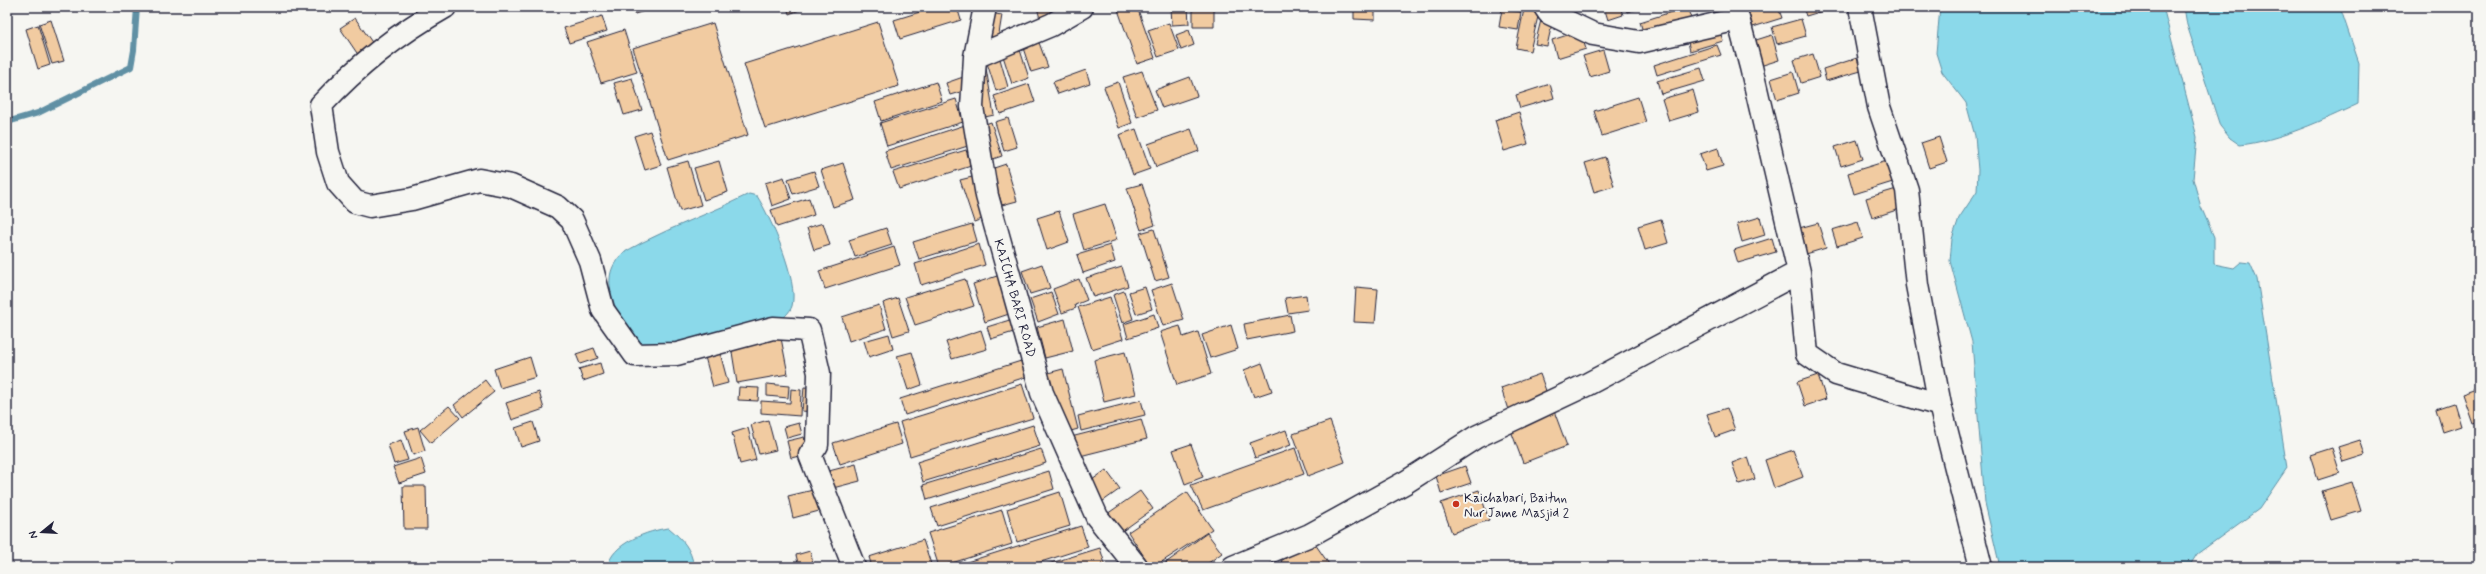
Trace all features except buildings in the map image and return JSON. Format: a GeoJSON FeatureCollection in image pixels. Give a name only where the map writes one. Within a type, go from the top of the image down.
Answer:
{"type":"FeatureCollection","features":[{"type":"Feature","properties":{"kind":"street"},"geometry":{"type":"LineString","coordinates":[[445,7],[419,22],[350,74],[321,105],[328,152],[338,183],[355,202],[370,206],[412,199],[479,180],[511,186],[558,207],[572,220],[590,261],[603,310],[635,355],[677,354],[773,328],[809,330],[819,373],[817,445],[810,455],[854,567]]}},
{"type":"Feature","properties":{"kind":"street","name":"KAICHA BARI ROAD"},"geometry":{"type":"LineString","coordinates":[[985,7],[975,57],[972,107],[987,196],[1042,393],[1097,517],[1137,567]]}},
{"type":"Feature","properties":{"kind":"street"},"geometry":{"type":"LineString","coordinates":[[975,57],[1051,25],[1082,7]]}},
{"type":"Feature","properties":{"kind":"street"},"geometry":{"type":"LineString","coordinates":[[1545,7],[1549,13],[1593,34],[1639,42],[1736,13],[1751,67],[1799,272],[1807,354],[1836,374],[1940,405]]}},
{"type":"Feature","properties":{"kind":"street"},"geometry":{"type":"LineString","coordinates":[[1860,7],[1879,107],[1907,190],[1917,285],[1940,405],[1981,567]]}},
{"type":"Feature","properties":{"kind":"street"},"geometry":{"type":"LineString","coordinates":[[1233,567],[1310,535],[1406,482],[1476,437],[1586,385],[1799,272]]}},
{"type":"Feature","properties":{"kind":"water"},"geometry":{"type":"Polygon","coordinates":[[[1940,7],[2163,7],[2197,137],[2193,179],[2201,207],[2214,237],[2214,264],[2234,268],[2241,262],[2250,263],[2257,279],[2287,468],[2259,509],[2197,554],[2189,567],[2000,567],[1985,503],[1972,342],[1950,261],[1952,239],[1959,218],[1977,191],[1978,170],[1975,136],[1966,103],[1942,72],[1936,53],[1940,7]]]}},
{"type":"Feature","properties":{"kind":"water"},"geometry":{"type":"Polygon","coordinates":[[[2184,7],[2340,7],[2359,63],[2358,104],[2316,123],[2285,134],[2255,143],[2240,145],[2230,138],[2220,126],[2187,25],[2184,7]]]}},
{"type":"Feature","properties":{"kind":"water"},"geometry":{"type":"Polygon","coordinates":[[[749,194],[757,196],[763,206],[776,234],[788,266],[793,295],[792,306],[789,312],[780,321],[687,342],[651,346],[641,344],[630,337],[623,327],[612,296],[610,278],[616,261],[623,253],[641,243],[749,194]]]}},
{"type":"Feature","properties":{"kind":"water"},"geometry":{"type":"Polygon","coordinates":[[[669,528],[686,545],[693,560],[694,567],[608,567],[610,559],[623,545],[641,535],[669,528]]]}},
{"type":"Feature","properties":{"kind":"waterway"},"geometry":{"type":"LineString","coordinates":[[7,122],[38,113],[131,67],[134,50],[137,7]]}},
{"type":"Feature","properties":{"kind":"place","name":"Kaichabari, Baitun Nur Jame Masjid 2"},"geometry":{"type":"Point","coordinates":[1456,504]}}]}
